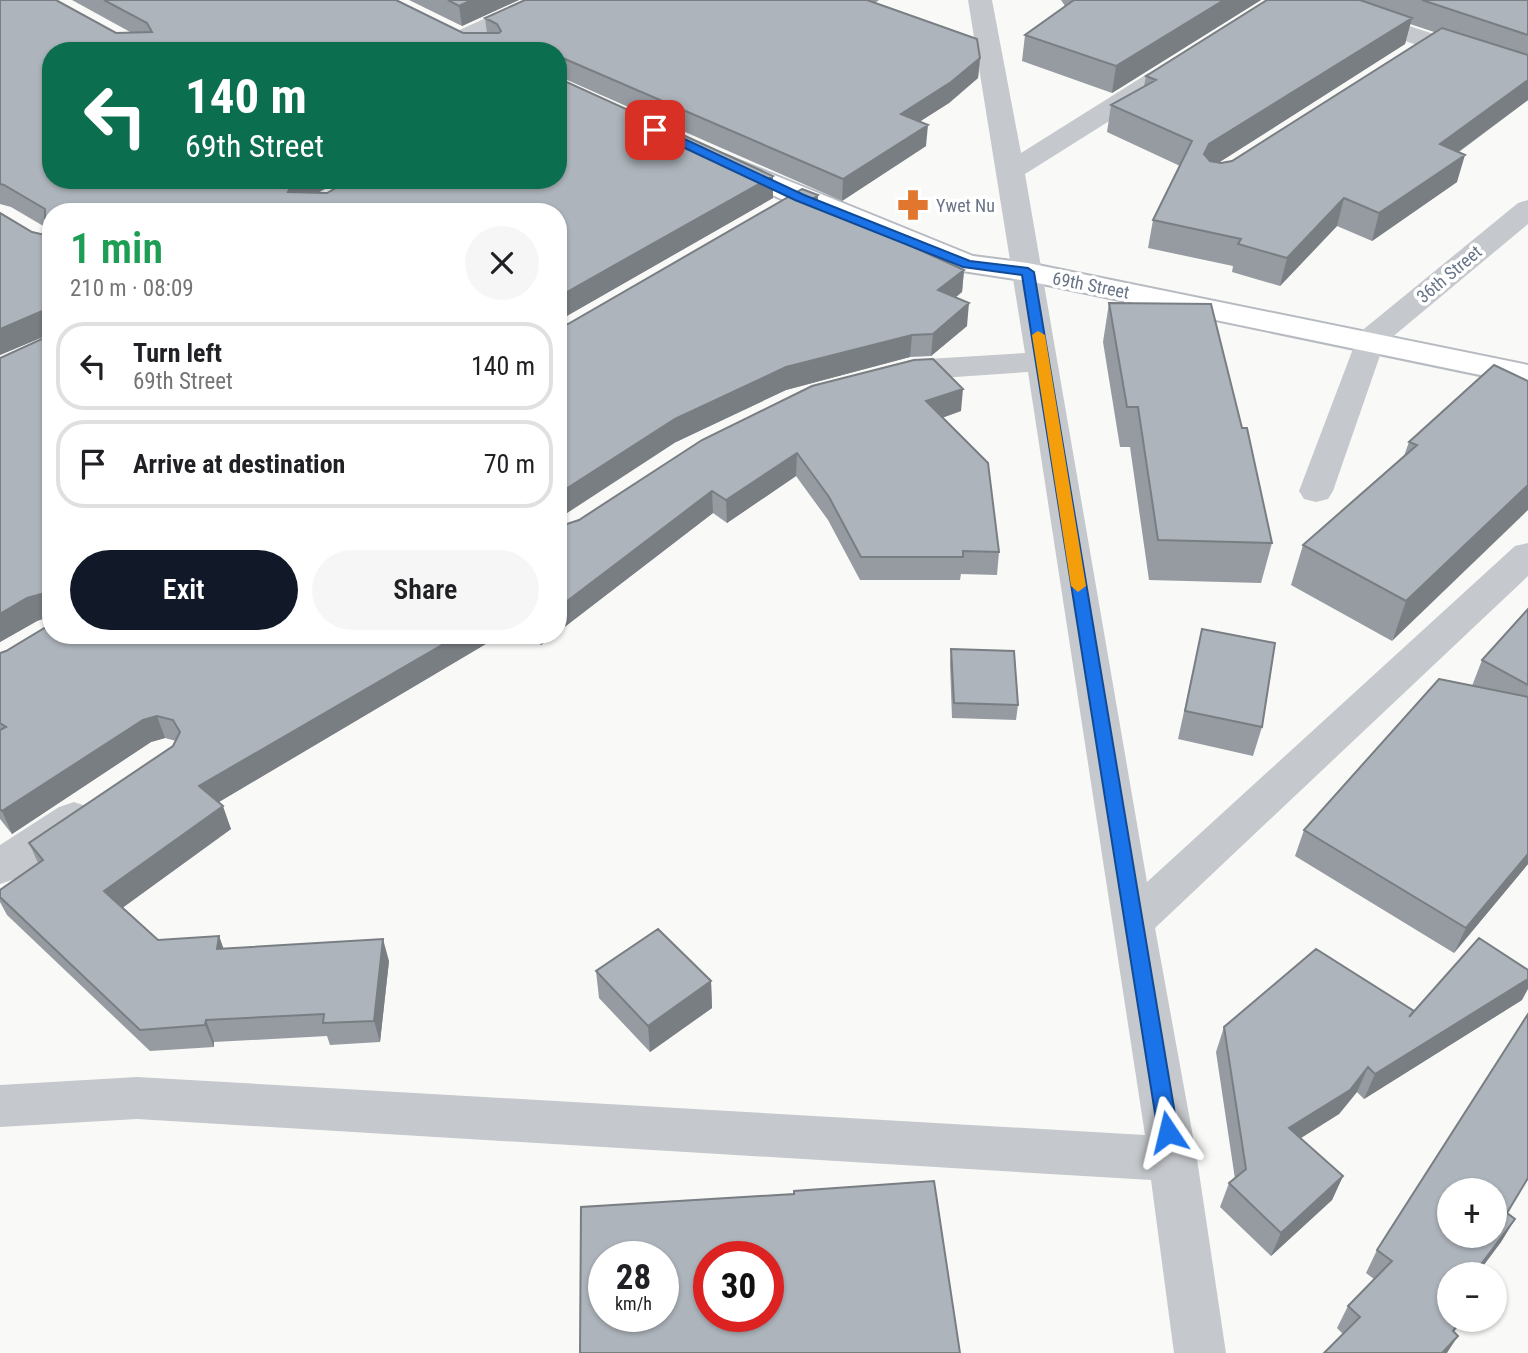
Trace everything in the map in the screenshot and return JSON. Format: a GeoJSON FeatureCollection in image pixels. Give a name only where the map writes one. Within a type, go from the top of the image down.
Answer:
{"type":"FeatureCollection","features":[{"type":"Feature","properties":{"kind":"main road"},"geometry":{"type":"LineString","coordinates":[[450,33],[469,42]]}},
{"type":"Feature","properties":{"kind":"main road","name":"69th Street"},"geometry":{"type":"LineString","coordinates":[[703,152],[788,204],[967,264],[1028,272],[1370,340],[1528,375]]}},
{"type":"Feature","properties":{"kind":"street"},"geometry":{"type":"LineString","coordinates":[[450,33],[545,0]]}},
{"type":"Feature","properties":{"kind":"street"},"geometry":{"type":"LineString","coordinates":[[980,0],[1028,272],[1172,1158],[1200,1353]]}},
{"type":"Feature","properties":{"kind":"street"},"geometry":{"type":"LineString","coordinates":[[1306,0],[1528,74]]}},
{"type":"Feature","properties":{"kind":"street"},"geometry":{"type":"LineString","coordinates":[[1407,56],[1430,42]]}},
{"type":"Feature","properties":{"kind":"street"},"geometry":{"type":"LineString","coordinates":[[1009,172],[1180,64]]}},
{"type":"Feature","properties":{"kind":"street","name":"36th Street"},"geometry":{"type":"LineString","coordinates":[[1370,340],[1528,209]]}},
{"type":"Feature","properties":{"kind":"street"},"geometry":{"type":"LineString","coordinates":[[1315,491],[1370,340]]}},
{"type":"Feature","properties":{"kind":"street"},"geometry":{"type":"LineString","coordinates":[[861,383],[911,370],[1042,360]]}},
{"type":"Feature","properties":{"kind":"street"},"geometry":{"type":"LineString","coordinates":[[1132,922],[1528,555]]}},
{"type":"Feature","properties":{"kind":"street"},"geometry":{"type":"LineString","coordinates":[[0,867],[100,800]]}},
{"type":"Feature","properties":{"kind":"street"},"geometry":{"type":"LineString","coordinates":[[0,1106],[137,1098],[1172,1158]]}},
{"type":"Feature","properties":{"kind":"building"},"geometry":{"type":"Polygon","coordinates":[[[0,0],[56,0],[116,33],[152,32],[147,23],[104,0],[396,0],[463,33],[499,33],[501,31],[497,24],[485,18],[525,0],[867,0],[977,39],[980,58],[951,82],[901,114],[928,125],[843,179],[567,60],[567,42],[42,42],[42,189],[289,189],[288,192],[327,193],[334,189],[567,189],[567,82],[773,176],[567,292],[567,203],[42,203],[42,207],[0,184],[0,0]]]}},
{"type":"Feature","properties":{"kind":"building"},"geometry":{"type":"Polygon","coordinates":[[[448,0],[472,0],[459,6],[448,0]]]}},
{"type":"Feature","properties":{"kind":"building"},"geometry":{"type":"Polygon","coordinates":[[[1074,0],[1224,0],[1116,66],[1025,35],[1074,0]]]}},
{"type":"Feature","properties":{"kind":"building"},"geometry":{"type":"Polygon","coordinates":[[[1267,0],[1360,0],[1412,18],[1209,144],[1204,154],[1210,161],[1232,161],[1442,28],[1528,55],[1528,80],[1440,144],[1465,155],[1379,213],[1344,198],[1287,258],[1238,244],[1241,239],[1153,220],[1192,141],[1111,105],[1156,80],[1146,76],[1267,0]]]}},
{"type":"Feature","properties":{"kind":"building"},"geometry":{"type":"Polygon","coordinates":[[[1422,0],[1528,0],[1528,35],[1422,0]]]}},
{"type":"Feature","properties":{"kind":"building"},"geometry":{"type":"Polygon","coordinates":[[[802,189],[818,195],[811,200],[829,209],[964,270],[938,290],[969,303],[933,334],[912,335],[786,367],[675,419],[567,488],[568,324],[802,189]]]}},
{"type":"Feature","properties":{"kind":"building"},"geometry":{"type":"Polygon","coordinates":[[[0,213],[32,232],[42,234],[42,311],[0,329],[0,213]]]}},
{"type":"Feature","properties":{"kind":"building"},"geometry":{"type":"Polygon","coordinates":[[[1109,303],[1211,304],[1242,428],[1247,428],[1272,543],[1158,540],[1138,407],[1127,407],[1109,303]]]}},
{"type":"Feature","properties":{"kind":"building"},"geometry":{"type":"Polygon","coordinates":[[[42,339],[42,594],[27,598],[0,614],[0,358],[42,339]]]}},
{"type":"Feature","properties":{"kind":"building"},"geometry":{"type":"Polygon","coordinates":[[[933,359],[963,389],[926,401],[988,463],[999,552],[963,551],[963,557],[861,557],[829,497],[797,453],[726,500],[712,491],[567,601],[567,524],[579,520],[702,440],[812,386],[914,360],[933,359]]]}},
{"type":"Feature","properties":{"kind":"building"},"geometry":{"type":"Polygon","coordinates":[[[1494,365],[1528,381],[1528,485],[1406,601],[1303,545],[1417,445],[1409,442],[1494,365]]]}},
{"type":"Feature","properties":{"kind":"building"},"geometry":{"type":"Polygon","coordinates":[[[1528,609],[1528,685],[1482,660],[1528,609]]]}},
{"type":"Feature","properties":{"kind":"building"},"geometry":{"type":"Polygon","coordinates":[[[42,629],[42,644],[444,644],[199,786],[223,806],[104,891],[158,940],[219,936],[217,949],[383,939],[374,1021],[323,1023],[324,1014],[206,1020],[205,1025],[140,1030],[0,897],[0,890],[43,860],[29,843],[173,746],[180,732],[173,720],[157,716],[143,720],[2,811],[0,730],[6,727],[0,723],[0,653],[42,629]]]}},
{"type":"Feature","properties":{"kind":"building"},"geometry":{"type":"Polygon","coordinates":[[[1202,629],[1275,643],[1262,727],[1185,711],[1202,629]]]}},
{"type":"Feature","properties":{"kind":"building"},"geometry":{"type":"Polygon","coordinates":[[[951,649],[1014,651],[1018,705],[954,703],[951,649]]]}},
{"type":"Feature","properties":{"kind":"building"},"geometry":{"type":"Polygon","coordinates":[[[1439,679],[1528,697],[1528,854],[1466,928],[1304,830],[1439,679]]]}},
{"type":"Feature","properties":{"kind":"building"},"geometry":{"type":"Polygon","coordinates":[[[658,929],[711,981],[648,1026],[596,971],[658,929]]]}},
{"type":"Feature","properties":{"kind":"building"},"geometry":{"type":"Polygon","coordinates":[[[1479,938],[1528,970],[1528,979],[1375,1074],[1368,1067],[1350,1090],[1289,1128],[1343,1176],[1281,1233],[1229,1183],[1246,1169],[1224,1027],[1316,949],[1414,1011],[1409,1017],[1479,938]]]}},
{"type":"Feature","properties":{"kind":"building"},"geometry":{"type":"Polygon","coordinates":[[[1528,1014],[1528,1178],[1507,1213],[1507,1178],[1437,1178],[1437,1248],[1493,1248],[1483,1262],[1437,1262],[1437,1332],[1454,1332],[1458,1336],[1442,1353],[1324,1353],[1360,1317],[1348,1306],[1392,1261],[1377,1250],[1528,1014]]]}},
{"type":"Feature","properties":{"kind":"building"},"geometry":{"type":"Polygon","coordinates":[[[934,1181],[960,1353],[580,1353],[581,1207],[794,1194],[794,1191],[934,1181]]]}},
{"type":"Feature","properties":{"kind":"building"},"geometry":{"type":"Polygon","coordinates":[[[1507,1213],[1515,1219],[1507,1230],[1507,1213]]]}},
{"type":"Feature","properties":{"kind":"slow traffic"},"geometry":{"type":"LineString","coordinates":[[1038,335],[1078,586]]}},
{"type":"Feature","properties":{"kind":"place","name":"Ywet Nu"},"geometry":{"type":"Point","coordinates":[913,205]}},
{"type":"Feature","properties":{"kind":"route"},"geometry":{"type":"LineString","coordinates":[[655,130],[800,197],[967,264],[1028,272],[1127,895],[1168,1132]]}}]}
